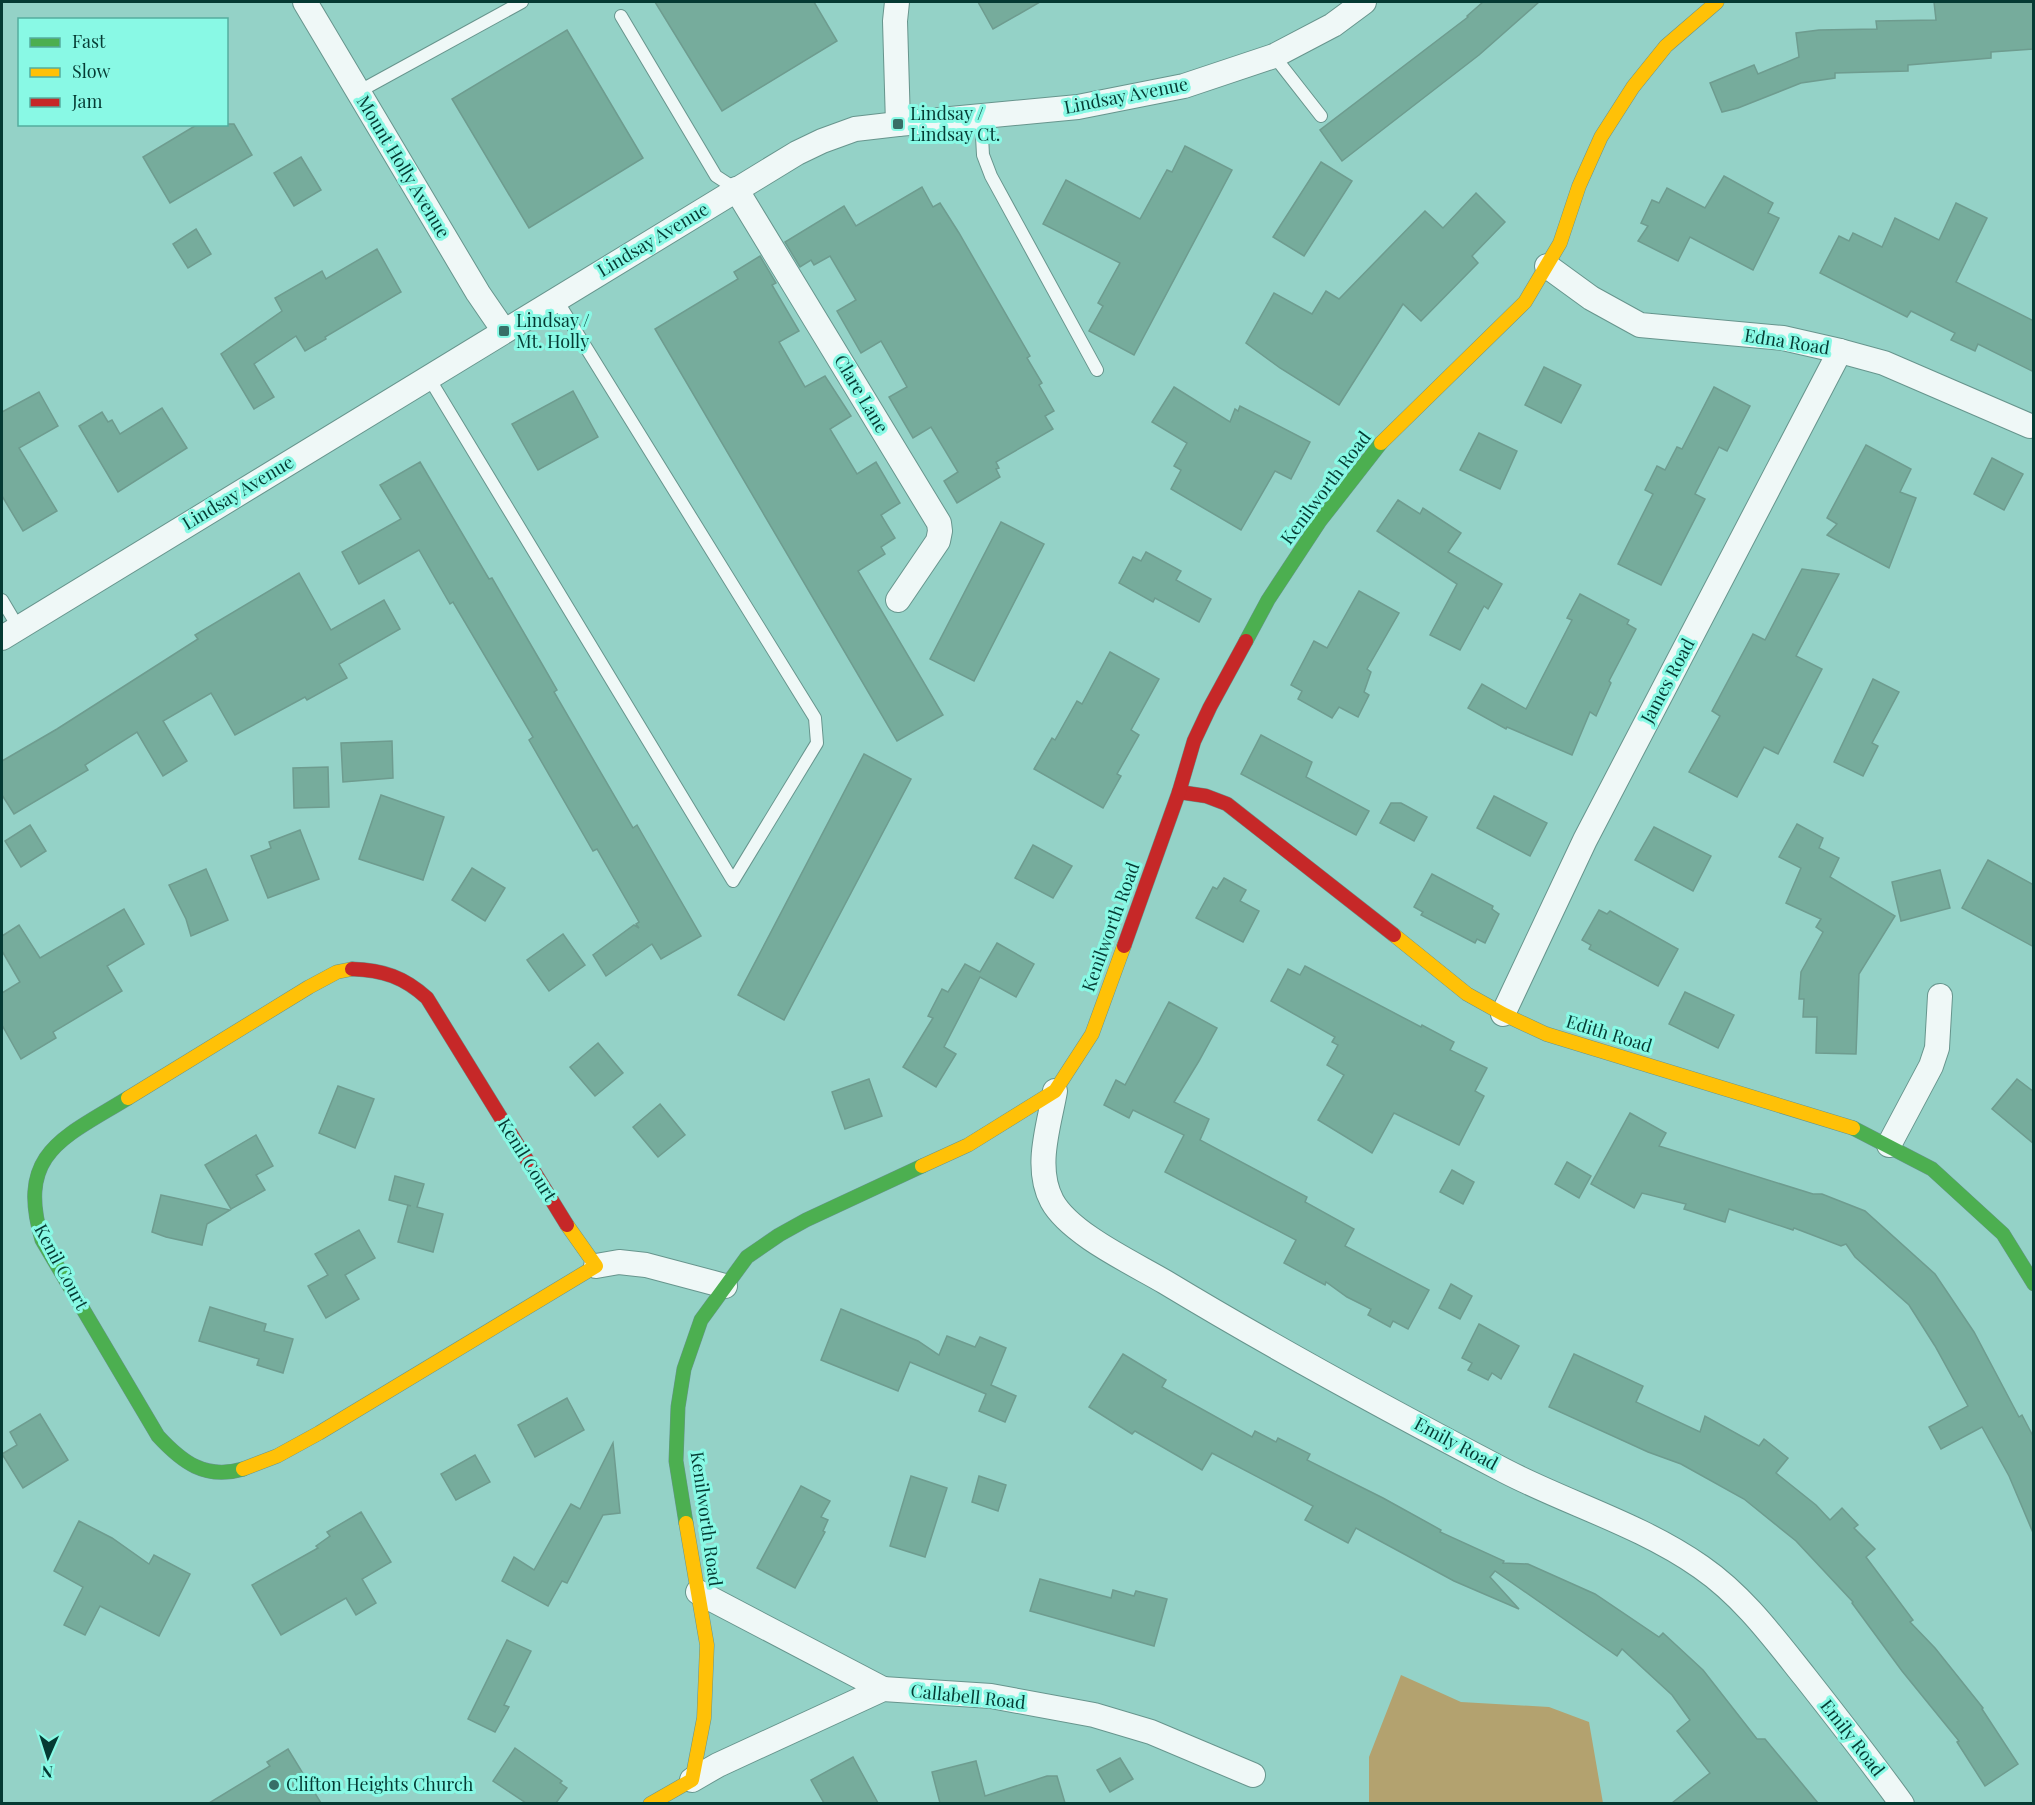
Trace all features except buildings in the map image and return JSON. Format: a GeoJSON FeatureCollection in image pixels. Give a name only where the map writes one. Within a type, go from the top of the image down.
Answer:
{"type":"FeatureCollection","features":[{"type":"Feature","properties":{"kind":"street","name":"Mount Holly Avenue"},"geometry":{"type":"LineString","coordinates":[[305,2],[478,293],[504,332]]}},
{"type":"Feature","properties":{"kind":"street"},"geometry":{"type":"LineString","coordinates":[[897,2],[895,21],[898,124]]}},
{"type":"Feature","properties":{"kind":"street","name":"Lindsay Avenue"},"geometry":{"type":"LineString","coordinates":[[10,633],[736,189],[822,141],[855,129],[1078,107],[1184,86],[1274,56],[1333,25],[1364,2]]}},
{"type":"Feature","properties":{"kind":"street","name":"Kenilworth Road"},"geometry":{"type":"LineString","coordinates":[[692,1780],[704,1718],[707,1645],[676,1461],[678,1407],[684,1369],[701,1320],[747,1257],[779,1234],[968,1145],[1055,1091],[1092,1034],[1179,792],[1194,741],[1268,600],[1320,521],[1378,446],[1525,302],[1560,243],[1580,186],[1601,137],[1633,87],[1666,46],[1717,2]]}},
{"type":"Feature","properties":{"kind":"street","name":"Clare Lane"},"geometry":{"type":"LineString","coordinates":[[736,189],[939,523],[938,541],[898,600]]}},
{"type":"Feature","properties":{"kind":"street","name":"Edna Road"},"geometry":{"type":"LineString","coordinates":[[1546,266],[1591,298],[1640,325],[1783,338],[1840,351],[1884,363],[2032,426]]}},
{"type":"Feature","properties":{"kind":"street","name":"James Road"},"geometry":{"type":"LineString","coordinates":[[1503,1014],[1585,840],[1840,351]]}},
{"type":"Feature","properties":{"kind":"street","name":"Edith Road"},"geometry":{"type":"LineString","coordinates":[[1179,792],[1206,796],[1227,804],[1321,876],[1467,994],[1503,1014],[1546,1034],[1613,1056],[1718,1084],[1849,1126],[1932,1169],[2003,1234],[2034,1284]]}},
{"type":"Feature","properties":{"kind":"street","name":"Kenil Court"},"geometry":{"type":"LineString","coordinates":[[596,1266],[570,1230],[427,998],[412,984],[391,973],[375,969],[352,969],[337,972],[309,987],[69,1134],[57,1143],[35,1179],[34,1216],[42,1240],[158,1436],[168,1450],[201,1471],[223,1474],[238,1473],[273,1458],[319,1433],[596,1266],[619,1262],[646,1265],[725,1286]]}},
{"type":"Feature","properties":{"kind":"street"},"geometry":{"type":"LineString","coordinates":[[1889,1145],[1931,1066],[1937,1048],[1940,996]]}},
{"type":"Feature","properties":{"kind":"street","name":"Emily Road"},"geometry":{"type":"LineString","coordinates":[[1055,1091],[1043,1157],[1045,1182],[1052,1201],[1066,1220],[1086,1235],[1297,1358],[1508,1472],[1642,1533],[1702,1568],[1728,1588],[1756,1615],[1902,1803]]}},
{"type":"Feature","properties":{"kind":"street"},"geometry":{"type":"LineString","coordinates":[[698,1592],[883,1689]]}},
{"type":"Feature","properties":{"kind":"street","name":"Callabell Road"},"geometry":{"type":"LineString","coordinates":[[692,1780],[748,1751],[883,1689],[991,1696],[1094,1714],[1151,1732],[1253,1775]]}},
{"type":"Feature","properties":{"kind":"street"},"geometry":{"type":"LineString","coordinates":[[650,1803],[692,1780]]}},
{"type":"Feature","properties":{"kind":"lane"},"geometry":{"type":"LineString","coordinates":[[358,92],[522,2]]}},
{"type":"Feature","properties":{"kind":"lane"},"geometry":{"type":"LineString","coordinates":[[621,16],[716,176],[736,189]]}},
{"type":"Feature","properties":{"kind":"lane"},"geometry":{"type":"LineString","coordinates":[[1274,56],[1321,116]]}},
{"type":"Feature","properties":{"kind":"lane"},"geometry":{"type":"LineString","coordinates":[[981,117],[983,155],[991,176],[1098,370]]}},
{"type":"Feature","properties":{"kind":"lane"},"geometry":{"type":"LineString","coordinates":[[429,378],[733,881],[817,743],[815,718],[556,299]]}},
{"type":"Feature","properties":{"kind":"lane"},"geometry":{"type":"LineString","coordinates":[[2,600],[10,633]]}},
{"type":"Feature","properties":{"kind":"shaded area"},"geometry":{"type":"Polygon","coordinates":[[[1401,1675],[1461,1702],[1549,1707],[1589,1722],[1603,1803],[1369,1803],[1369,1757],[1401,1675]]]}},
{"type":"Feature","properties":{"kind":"traffic: fast"},"geometry":{"type":"LineString","coordinates":[[1246,641],[1268,600],[1320,521],[1381,443]]}},
{"type":"Feature","properties":{"kind":"traffic: fast"},"geometry":{"type":"LineString","coordinates":[[128,1098],[65,1138],[51,1151],[41,1167],[35,1187],[36,1211],[42,1240],[158,1436],[176,1454],[195,1466],[217,1472],[243,1469]]}},
{"type":"Feature","properties":{"kind":"traffic: fast"},"geometry":{"type":"LineString","coordinates":[[1853,1128],[1932,1169],[2003,1234],[2034,1284]]}},
{"type":"Feature","properties":{"kind":"traffic: fast"},"geometry":{"type":"LineString","coordinates":[[686,1523],[676,1461],[678,1407],[684,1369],[701,1320],[747,1257],[806,1220],[922,1166]]}},
{"type":"Feature","properties":{"kind":"traffic: slow"},"geometry":{"type":"LineString","coordinates":[[1381,443],[1525,302],[1560,243],[1579,186],[1601,137],[1633,87],[1666,46],[1717,2]]}},
{"type":"Feature","properties":{"kind":"traffic: slow"},"geometry":{"type":"LineString","coordinates":[[1394,935],[1467,994],[1546,1034],[1853,1128]]}},
{"type":"Feature","properties":{"kind":"traffic: slow"},"geometry":{"type":"LineString","coordinates":[[922,1166],[968,1145],[1055,1091],[1092,1034],[1124,946]]}},
{"type":"Feature","properties":{"kind":"traffic: slow"},"geometry":{"type":"LineString","coordinates":[[128,1098],[309,987],[337,972],[352,969]]}},
{"type":"Feature","properties":{"kind":"traffic: slow"},"geometry":{"type":"LineString","coordinates":[[243,1469],[277,1456],[319,1433],[596,1266],[567,1225]]}},
{"type":"Feature","properties":{"kind":"traffic: slow"},"geometry":{"type":"LineString","coordinates":[[650,1804],[692,1780],[704,1718],[707,1645],[686,1523]]}},
{"type":"Feature","properties":{"kind":"traffic: jam"},"geometry":{"type":"LineString","coordinates":[[1124,946],[1179,792],[1194,741],[1246,641]]}},
{"type":"Feature","properties":{"kind":"traffic: jam"},"geometry":{"type":"LineString","coordinates":[[1179,792],[1206,796],[1227,804],[1394,935]]}},
{"type":"Feature","properties":{"kind":"traffic: jam"},"geometry":{"type":"LineString","coordinates":[[352,969],[374,971],[392,976],[410,985],[427,998],[567,1225]]}},
{"type":"Feature","properties":{"kind":"place","name":"Lindsay / Lindsay Ct."},"geometry":{"type":"Point","coordinates":[898,124]}},
{"type":"Feature","properties":{"kind":"place","name":"Lindsay / Mt. Holly"},"geometry":{"type":"Point","coordinates":[504,331]}},
{"type":"Feature","properties":{"kind":"place","name":"Clifton Heights Church"},"geometry":{"type":"Point","coordinates":[274,1785]}}]}
